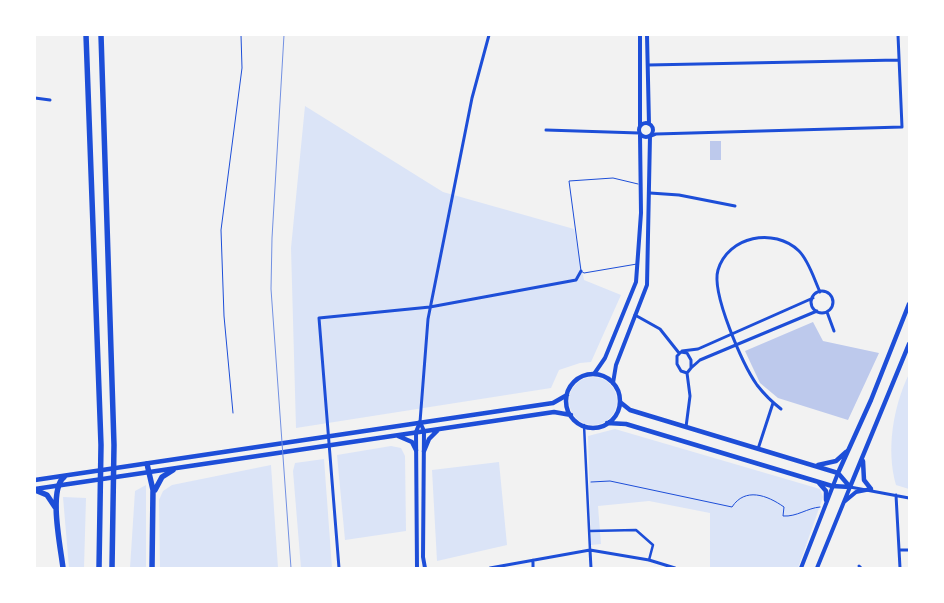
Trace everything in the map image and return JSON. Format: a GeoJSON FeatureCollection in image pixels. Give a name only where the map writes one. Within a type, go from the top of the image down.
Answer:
{"type":"FeatureCollection","features":[{"type":"Feature","properties":{"kind":"highway"},"geometry":{"type":"LineString","coordinates":[[86,35],[101,445],[99,568]]}},
{"type":"Feature","properties":{"kind":"highway"},"geometry":{"type":"LineString","coordinates":[[101,35],[114,445],[112,568]]}},
{"type":"Feature","properties":{"kind":"highway"},"geometry":{"type":"LineString","coordinates":[[147,464],[151,473],[153,500],[152,568]]}},
{"type":"Feature","properties":{"kind":"highway"},"geometry":{"type":"LineString","coordinates":[[153,500],[160,480],[173,470]]}},
{"type":"Feature","properties":{"kind":"highway"},"geometry":{"type":"LineString","coordinates":[[63,568],[57,515],[57,488],[64,477]]}},
{"type":"Feature","properties":{"kind":"highway"},"geometry":{"type":"LineString","coordinates":[[35,490],[50,498],[57,515]]}},
{"type":"Feature","properties":{"kind":"main road"},"geometry":{"type":"LineString","coordinates":[[838,473],[909,304]]}},
{"type":"Feature","properties":{"kind":"main road"},"geometry":{"type":"LineString","coordinates":[[850,486],[909,344]]}},
{"type":"Feature","properties":{"kind":"main road"},"geometry":{"type":"LineString","coordinates":[[35,480],[553,403],[567,395],[575,381],[582,376],[594,374],[603,376],[613,383],[619,394],[620,402],[616,414],[607,423]]}},
{"type":"Feature","properties":{"kind":"main road"},"geometry":{"type":"LineString","coordinates":[[567,395],[568,408],[571,415]]}},
{"type":"Feature","properties":{"kind":"main road"},"geometry":{"type":"LineString","coordinates":[[620,402],[630,410],[838,473],[850,486]]}},
{"type":"Feature","properties":{"kind":"main road"},"geometry":{"type":"LineString","coordinates":[[35,490],[554,412],[571,415],[584,425],[596,427],[607,423],[626,424],[832,486],[850,486]]}},
{"type":"Feature","properties":{"kind":"main road"},"geometry":{"type":"LineString","coordinates":[[424,451],[429,439],[438,429]]}},
{"type":"Feature","properties":{"kind":"main road"},"geometry":{"type":"LineString","coordinates":[[397,435],[408,439],[416,450]]}},
{"type":"Feature","properties":{"kind":"main road"},"geometry":{"type":"LineString","coordinates":[[813,466],[836,461],[849,449]]}},
{"type":"Feature","properties":{"kind":"main road"},"geometry":{"type":"LineString","coordinates":[[863,456],[864,480],[871,489]]}},
{"type":"Feature","properties":{"kind":"main road"},"geometry":{"type":"LineString","coordinates":[[818,482],[825,488],[826,500]]}},
{"type":"Feature","properties":{"kind":"street"},"geometry":{"type":"LineString","coordinates":[[417,568],[416,432],[420,422],[430,307],[472,98],[488,35]]}},
{"type":"Feature","properties":{"kind":"street"},"geometry":{"type":"LineString","coordinates":[[594,374],[605,358],[636,282],[641,185],[639,134],[640,35]]}},
{"type":"Feature","properties":{"kind":"street"},"geometry":{"type":"LineString","coordinates":[[613,383],[616,364],[647,285],[651,136],[653,129],[649,124],[647,35]]}},
{"type":"Feature","properties":{"kind":"street"},"geometry":{"type":"LineString","coordinates":[[546,130],[639,134],[644,137],[656,134],[902,127],[898,35]]}},
{"type":"Feature","properties":{"kind":"street"},"geometry":{"type":"LineString","coordinates":[[648,65],[898,60]]}},
{"type":"Feature","properties":{"kind":"street"},"geometry":{"type":"LineString","coordinates":[[35,98],[50,100]]}},
{"type":"Feature","properties":{"kind":"street"},"geometry":{"type":"LineString","coordinates":[[640,126],[649,124]]}},
{"type":"Feature","properties":{"kind":"street"},"geometry":{"type":"LineString","coordinates":[[650,193],[679,195],[735,206]]}},
{"type":"Feature","properties":{"kind":"street"},"geometry":{"type":"LineString","coordinates":[[781,409],[753,378],[721,305],[716,287],[718,271],[724,258],[734,247],[746,240],[760,237],[775,237],[788,242],[800,252],[820,292]]}},
{"type":"Feature","properties":{"kind":"street"},"geometry":{"type":"LineString","coordinates":[[339,568],[319,318],[430,307],[576,280],[581,271]]}},
{"type":"Feature","properties":{"kind":"street"},"geometry":{"type":"LineString","coordinates":[[687,372],[681,371],[678,366],[676,359],[681,352],[698,349],[812,298],[820,292],[828,293],[832,298],[833,304],[827,312]]}},
{"type":"Feature","properties":{"kind":"street"},"geometry":{"type":"LineString","coordinates":[[812,298],[813,306],[817,311]]}},
{"type":"Feature","properties":{"kind":"street"},"geometry":{"type":"LineString","coordinates":[[687,372],[699,361],[738,344],[817,311],[827,312]]}},
{"type":"Feature","properties":{"kind":"street"},"geometry":{"type":"LineString","coordinates":[[827,312],[834,331]]}},
{"type":"Feature","properties":{"kind":"street"},"geometry":{"type":"LineString","coordinates":[[635,315],[660,329],[681,352],[690,357],[691,368]]}},
{"type":"Feature","properties":{"kind":"street"},"geometry":{"type":"LineString","coordinates":[[686,428],[690,396],[687,372]]}},
{"type":"Feature","properties":{"kind":"street"},"geometry":{"type":"LineString","coordinates":[[758,449],[774,403]]}},
{"type":"Feature","properties":{"kind":"street"},"geometry":{"type":"LineString","coordinates":[[420,422],[424,431],[423,557],[425,568]]}},
{"type":"Feature","properties":{"kind":"street"},"geometry":{"type":"LineString","coordinates":[[584,425],[591,568]]}},
{"type":"Feature","properties":{"kind":"street"},"geometry":{"type":"LineString","coordinates":[[801,568],[823,507],[838,473]]}},
{"type":"Feature","properties":{"kind":"street"},"geometry":{"type":"LineString","coordinates":[[817,568],[850,486],[909,498]]}},
{"type":"Feature","properties":{"kind":"street"},"geometry":{"type":"LineString","coordinates":[[840,508],[850,496],[871,489]]}},
{"type":"Feature","properties":{"kind":"street"},"geometry":{"type":"LineString","coordinates":[[896,495],[900,568]]}},
{"type":"Feature","properties":{"kind":"street"},"geometry":{"type":"LineString","coordinates":[[590,531],[636,530],[653,545],[649,560]]}},
{"type":"Feature","properties":{"kind":"street"},"geometry":{"type":"LineString","coordinates":[[490,568],[590,550],[649,560],[661,566],[675,568]]}},
{"type":"Feature","properties":{"kind":"street"},"geometry":{"type":"LineString","coordinates":[[899,550],[909,550]]}},
{"type":"Feature","properties":{"kind":"street"},"geometry":{"type":"LineString","coordinates":[[532,560],[534,568]]}},
{"type":"Feature","properties":{"kind":"lane"},"geometry":{"type":"LineString","coordinates":[[234,413],[224,316],[221,230],[242,68],[240,35]]}},
{"type":"Feature","properties":{"kind":"lane"},"geometry":{"type":"LineString","coordinates":[[638,264],[584,273],[581,271],[568,181],[613,178],[641,185]]}},
{"type":"Feature","properties":{"kind":"path"},"geometry":{"type":"LineString","coordinates":[[588,482],[610,480],[732,507],[744,494],[763,496],[775,501],[784,508],[783,516],[795,515],[811,508],[823,507]]}},
{"type":"Feature","properties":{"kind":"shaded area"},"geometry":{"type":"Polygon","coordinates":[[[305,106],[443,192],[574,229],[584,280],[621,295],[591,362],[580,363],[559,370],[551,388],[296,428],[291,248],[305,106]]]}},
{"type":"Feature","properties":{"kind":"shaded area"},"geometry":{"type":"Polygon","coordinates":[[[909,374],[909,489],[896,485],[893,472],[892,443],[895,414],[909,374]]]}},
{"type":"Feature","properties":{"kind":"shaded area"},"geometry":{"type":"Polygon","coordinates":[[[593,377],[602,379],[610,384],[615,392],[617,401],[615,410],[610,418],[602,423],[593,425],[584,423],[576,418],[571,410],[569,401],[571,392],[576,384],[584,379],[593,377]]]}},
{"type":"Feature","properties":{"kind":"shaded area"},"geometry":{"type":"Polygon","coordinates":[[[615,429],[820,489],[823,497],[798,568],[710,568],[710,513],[649,501],[598,506],[601,544],[591,545],[588,436],[615,429]]]}},
{"type":"Feature","properties":{"kind":"shaded area"},"geometry":{"type":"Polygon","coordinates":[[[391,446],[401,448],[405,456],[406,531],[345,540],[337,455],[391,446]]]}},
{"type":"Feature","properties":{"kind":"shaded area"},"geometry":{"type":"Polygon","coordinates":[[[324,459],[332,568],[301,568],[293,471],[295,463],[324,459]]]}},
{"type":"Feature","properties":{"kind":"shaded area"},"geometry":{"type":"Polygon","coordinates":[[[499,462],[507,545],[437,561],[432,470],[499,462]]]}},
{"type":"Feature","properties":{"kind":"shaded area"},"geometry":{"type":"Polygon","coordinates":[[[271,465],[278,568],[160,568],[159,500],[163,491],[172,485],[271,465]]]}},
{"type":"Feature","properties":{"kind":"shaded area"},"geometry":{"type":"Polygon","coordinates":[[[146,485],[146,568],[130,568],[135,491],[146,485]]]}},
{"type":"Feature","properties":{"kind":"shaded area"},"geometry":{"type":"Polygon","coordinates":[[[63,497],[86,498],[84,568],[69,568],[63,497]]]}},
{"type":"Feature","properties":{"kind":"building"},"geometry":{"type":"Polygon","coordinates":[[[710,141],[721,141],[721,160],[710,160],[710,141]]]}},
{"type":"Feature","properties":{"kind":"building"},"geometry":{"type":"Polygon","coordinates":[[[813,322],[823,341],[879,353],[848,420],[778,398],[760,383],[745,351],[813,322]]]}},
{"type":"Feature","properties":{"kind":"railway"},"geometry":{"type":"LineString","coordinates":[[284,35],[272,238],[271,289],[291,568]]}}]}
